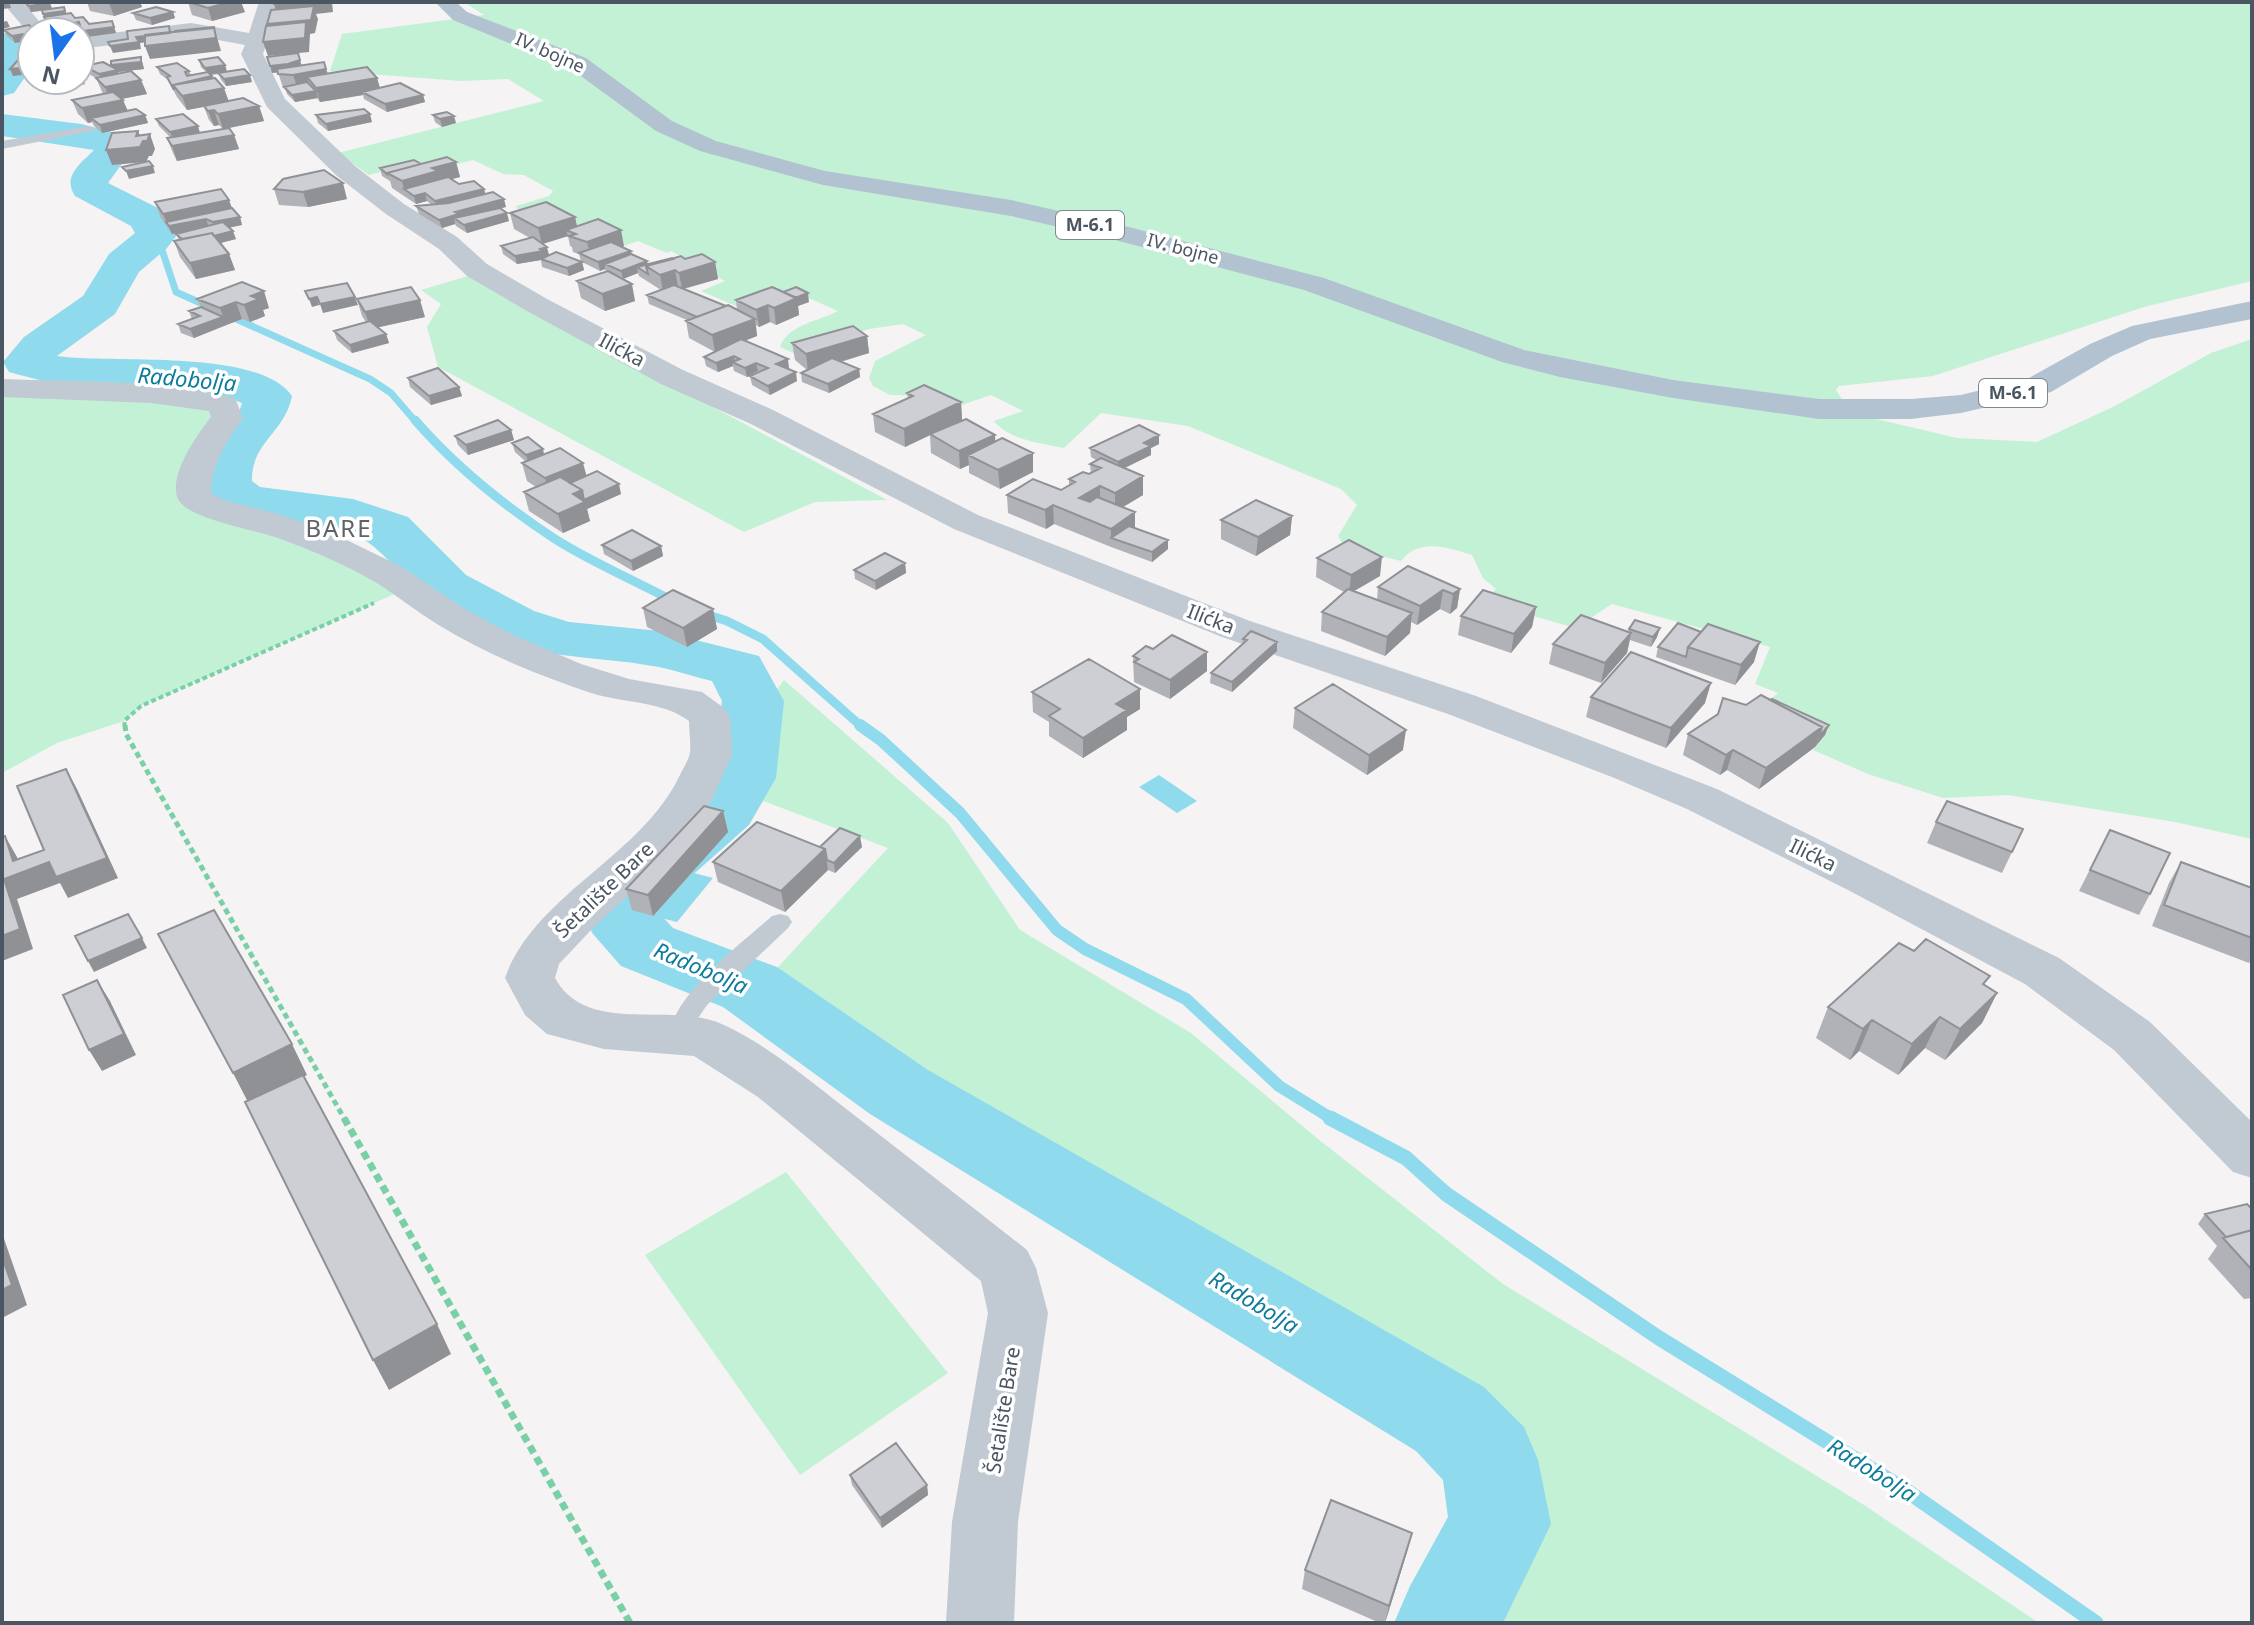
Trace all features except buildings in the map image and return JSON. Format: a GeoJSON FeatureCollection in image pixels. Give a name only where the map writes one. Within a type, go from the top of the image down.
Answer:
{"type":"FeatureCollection","features":[{"type":"Feature","properties":{"kind":"main road","name":"IV. bojne"},"geometry":{"type":"LineString","coordinates":[[445,2],[460,16],[578,63],[664,126],[708,146],[823,178],[1011,208],[1226,260],[1327,288],[1513,356],[1560,368],[1819,409],[1911,409],[1999,397],[2040,385],[2101,350],[2142,332],[2252,310]]}},
{"type":"Feature","properties":{"kind":"street","name":"Ilićka"},"geometry":{"type":"LineString","coordinates":[[269,2],[252,54],[275,102],[346,171],[395,209],[448,243],[477,270],[537,305],[672,377],[762,417],[966,522],[1226,625],[1462,705],[1627,767],[1702,799],[1864,879],[2042,971],[2132,1036],[2252,1156]]}},
{"type":"Feature","properties":{"kind":"street"},"geometry":{"type":"LineString","coordinates":[[96,41],[191,29],[256,41]]}},
{"type":"Feature","properties":{"kind":"street","name":"Šetalište Bare"},"geometry":{"type":"LineString","coordinates":[[2,388],[151,394],[194,398],[224,405],[227,418],[204,448],[193,473],[194,497],[211,508],[262,520],[315,539],[408,588],[499,643],[567,672],[622,690],[688,701],[709,717],[711,754],[690,800],[641,858],[576,916],[537,957],[530,978],[543,1002],[565,1021],[604,1030],[705,1038],[776,1083],[1007,1268],[1018,1313],[985,1522],[980,1623]]}},
{"type":"Feature","properties":{"kind":"lane"},"geometry":{"type":"LineString","coordinates":[[2,145],[83,131]]}},
{"type":"Feature","properties":{"kind":"lane"},"geometry":{"type":"LineString","coordinates":[[683,1035],[686,1016],[709,987],[780,922]]}},
{"type":"Feature","properties":{"kind":"path"},"geometry":{"type":"LineString","coordinates":[[408,588],[141,706],[124,721],[126,734],[630,1623]]}},
{"type":"Feature","properties":{"kind":"green space"},"geometry":{"type":"Polygon","coordinates":[[[464,2],[2252,2],[2252,281],[2144,307],[1933,376],[1839,386],[1836,390],[1851,413],[1957,438],[2037,442],[2115,406],[2211,353],[2252,339],[2252,839],[2175,822],[2008,795],[1943,798],[1868,774],[1813,750],[1825,736],[1762,705],[1778,693],[1755,684],[1770,647],[1612,604],[1575,628],[1482,601],[1496,589],[1483,578],[1472,555],[1435,546],[1416,549],[1401,561],[1345,547],[1338,536],[1357,505],[1341,489],[1188,426],[1101,413],[1064,448],[1008,433],[994,421],[1023,411],[991,395],[956,407],[934,396],[890,395],[873,386],[869,378],[875,361],[926,335],[903,324],[869,329],[793,353],[780,347],[790,333],[838,311],[795,292],[745,310],[701,291],[725,281],[671,251],[667,253],[638,241],[624,246],[590,230],[521,216],[516,206],[549,196],[553,191],[524,175],[503,174],[473,160],[429,171],[400,167],[369,175],[338,153],[544,101],[508,79],[461,81],[330,71],[342,34],[484,15],[464,2]]]}},
{"type":"Feature","properties":{"kind":"green space"},"geometry":{"type":"Polygon","coordinates":[[[468,276],[887,500],[815,502],[744,532],[438,367],[427,327],[441,304],[421,290],[468,276]]]}},
{"type":"Feature","properties":{"kind":"green space"},"geometry":{"type":"Polygon","coordinates":[[[2,388],[224,405],[194,497],[408,588],[141,706],[124,721],[57,743],[2,773],[2,388]]]}},
{"type":"Feature","properties":{"kind":"green space"},"geometry":{"type":"Polygon","coordinates":[[[784,680],[948,823],[1020,930],[1191,1033],[1318,1139],[1503,1284],[1864,1505],[2039,1623],[1488,1623],[1529,1546],[1519,1465],[1442,1393],[767,979],[888,848],[750,796],[765,706],[784,680]]]}},
{"type":"Feature","properties":{"kind":"green space"},"geometry":{"type":"Polygon","coordinates":[[[786,1172],[948,1373],[800,1475],[645,1255],[786,1172]]]}},
{"type":"Feature","properties":{"kind":"water"},"geometry":{"type":"Polygon","coordinates":[[[1159,775],[1197,801],[1177,813],[1139,787],[1159,775]]]}},
{"type":"Feature","properties":{"kind":"water"},"geometry":{"type":"Polygon","coordinates":[[[690,872],[713,878],[677,922],[653,916],[690,872]]]}},
{"type":"Feature","properties":{"kind":"waterway","name":"Radobolja"},"geometry":{"type":"LineString","coordinates":[[2,42],[19,49],[20,60],[2,86]]}},
{"type":"Feature","properties":{"kind":"waterway","name":"Radobolja"},"geometry":{"type":"LineString","coordinates":[[2,125],[81,135],[111,143],[114,150],[89,177],[89,188],[146,218],[157,235],[124,263],[99,305],[40,346],[26,362],[85,374],[210,377],[268,396],[260,419],[229,455],[226,487],[245,501],[353,515],[389,529],[446,587],[513,624],[564,639],[660,649],[737,669],[753,701],[743,778],[725,809],[631,890],[619,916],[647,947],[750,987],[899,1092],[1450,1419],[1489,1460],[1500,1524],[1447,1623]]}},
{"type":"Feature","properties":{"kind":"waterway","name":"Radobolja"},"geometry":{"type":"LineString","coordinates":[[152,241],[162,250],[176,292],[370,379],[391,393],[416,422]]}},
{"type":"Feature","properties":{"kind":"waterway","name":"Radobolja"},"geometry":{"type":"LineString","coordinates":[[415,420],[463,469],[536,526],[584,556],[675,602]]}},
{"type":"Feature","properties":{"kind":"waterway","name":"Radobolja"},"geometry":{"type":"LineString","coordinates":[[702,613],[727,621],[763,639],[862,727]]}},
{"type":"Feature","properties":{"kind":"waterway","name":"Radobolja"},"geometry":{"type":"LineString","coordinates":[[860,725],[881,740],[960,813],[1057,930],[1085,949],[1186,999],[1279,1086],[1334,1120]]}},
{"type":"Feature","properties":{"kind":"waterway","name":"Radobolja"},"geometry":{"type":"LineString","coordinates":[[1330,1118],[1406,1158],[1446,1194],[1659,1338],[1907,1491],[2096,1623]]}},
{"type":"Feature","properties":{"kind":"district","name":"BARE"},"geometry":{"type":"Point","coordinates":[339,529]}}]}
